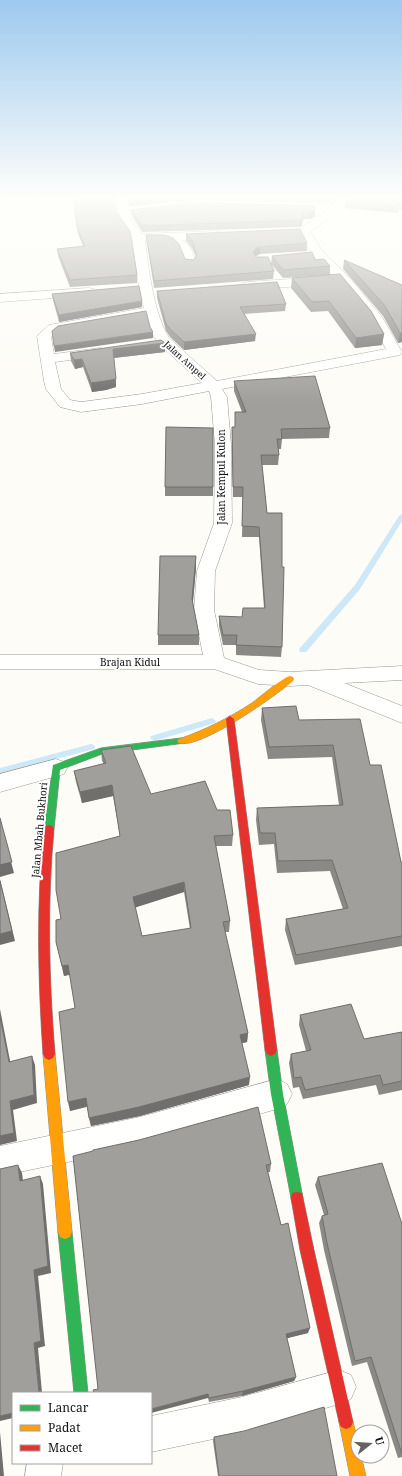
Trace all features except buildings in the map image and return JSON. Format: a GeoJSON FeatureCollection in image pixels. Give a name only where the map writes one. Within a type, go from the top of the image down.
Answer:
{"type":"FeatureCollection","features":[{"type":"Feature","properties":{"kind":"street","name":"Jalan Ampel"},"geometry":{"type":"LineString","coordinates":[[145,265],[151,291],[151,310],[158,332],[164,342],[213,385]]}},
{"type":"Feature","properties":{"kind":"street"},"geometry":{"type":"LineString","coordinates":[[151,310],[50,330],[44,336],[54,389],[65,404],[81,407],[142,399],[398,351],[377,320],[343,279],[329,265]]}},
{"type":"Feature","properties":{"kind":"street"},"geometry":{"type":"LineString","coordinates":[[238,287],[343,279]]}},
{"type":"Feature","properties":{"kind":"street"},"geometry":{"type":"LineString","coordinates":[[132,288],[151,291]]}},
{"type":"Feature","properties":{"kind":"street"},"geometry":{"type":"LineString","coordinates":[[0,298],[103,291]]}},
{"type":"Feature","properties":{"kind":"street"},"geometry":{"type":"LineString","coordinates":[[149,344],[164,342]]}},
{"type":"Feature","properties":{"kind":"street"},"geometry":{"type":"LineString","coordinates":[[48,359],[110,350]]}},
{"type":"Feature","properties":{"kind":"street","name":"Jalan Kempul Kulon"},"geometry":{"type":"LineString","coordinates":[[213,385],[219,397],[222,424],[223,524],[206,571],[204,610],[215,662]]}},
{"type":"Feature","properties":{"kind":"street","name":"Brajan Kidul"},"geometry":{"type":"LineString","coordinates":[[0,662],[215,662],[258,677],[300,679]]}},
{"type":"Feature","properties":{"kind":"street"},"geometry":{"type":"LineString","coordinates":[[0,783],[56,768],[101,751],[172,743],[198,737],[300,679],[402,673]]}},
{"type":"Feature","properties":{"kind":"street"},"geometry":{"type":"LineString","coordinates":[[300,679],[402,715]]}},
{"type":"Feature","properties":{"kind":"street"},"geometry":{"type":"LineString","coordinates":[[230,719],[277,1094],[307,1250],[358,1476]]}},
{"type":"Feature","properties":{"kind":"street","name":"Jalan Mbah Bukhori"},"geometry":{"type":"LineString","coordinates":[[56,768],[45,862],[44,986],[57,1149],[81,1392]]}},
{"type":"Feature","properties":{"kind":"street"},"geometry":{"type":"LineString","coordinates":[[0,1161],[147,1130],[277,1094]]}},
{"type":"Feature","properties":{"kind":"street"},"geometry":{"type":"LineString","coordinates":[[152,1434],[242,1415],[339,1387]]}},
{"type":"Feature","properties":{"kind":"street"},"geometry":{"type":"LineString","coordinates":[[43,1476],[45,1464]]}},
{"type":"Feature","properties":{"kind":"waterway"},"geometry":{"type":"LineString","coordinates":[[303,650],[358,587],[402,516]]}},
{"type":"Feature","properties":{"kind":"waterway"},"geometry":{"type":"LineString","coordinates":[[154,738],[212,721]]}},
{"type":"Feature","properties":{"kind":"waterway"},"geometry":{"type":"LineString","coordinates":[[0,771],[91,747]]}},
{"type":"Feature","properties":{"kind":"traffic: fast"},"geometry":{"type":"LineString","coordinates":[[49,829],[56,768],[101,751],[182,741]]}},
{"type":"Feature","properties":{"kind":"traffic: fast"},"geometry":{"type":"LineString","coordinates":[[271,1050],[277,1094],[297,1198]]}},
{"type":"Feature","properties":{"kind":"traffic: fast"},"geometry":{"type":"LineString","coordinates":[[65,1232],[81,1392]]}},
{"type":"Feature","properties":{"kind":"traffic: slow"},"geometry":{"type":"LineString","coordinates":[[182,741],[210,731],[239,716],[290,679]]}},
{"type":"Feature","properties":{"kind":"traffic: slow"},"geometry":{"type":"LineString","coordinates":[[49,1054],[65,1232]]}},
{"type":"Feature","properties":{"kind":"traffic: slow"},"geometry":{"type":"LineString","coordinates":[[346,1422],[358,1476]]}},
{"type":"Feature","properties":{"kind":"traffic: jam"},"geometry":{"type":"LineString","coordinates":[[230,719],[271,1050]]}},
{"type":"Feature","properties":{"kind":"traffic: jam"},"geometry":{"type":"LineString","coordinates":[[49,829],[43,914],[45,998],[49,1054]]}},
{"type":"Feature","properties":{"kind":"traffic: jam"},"geometry":{"type":"LineString","coordinates":[[297,1198],[307,1250],[346,1422]]}}]}
